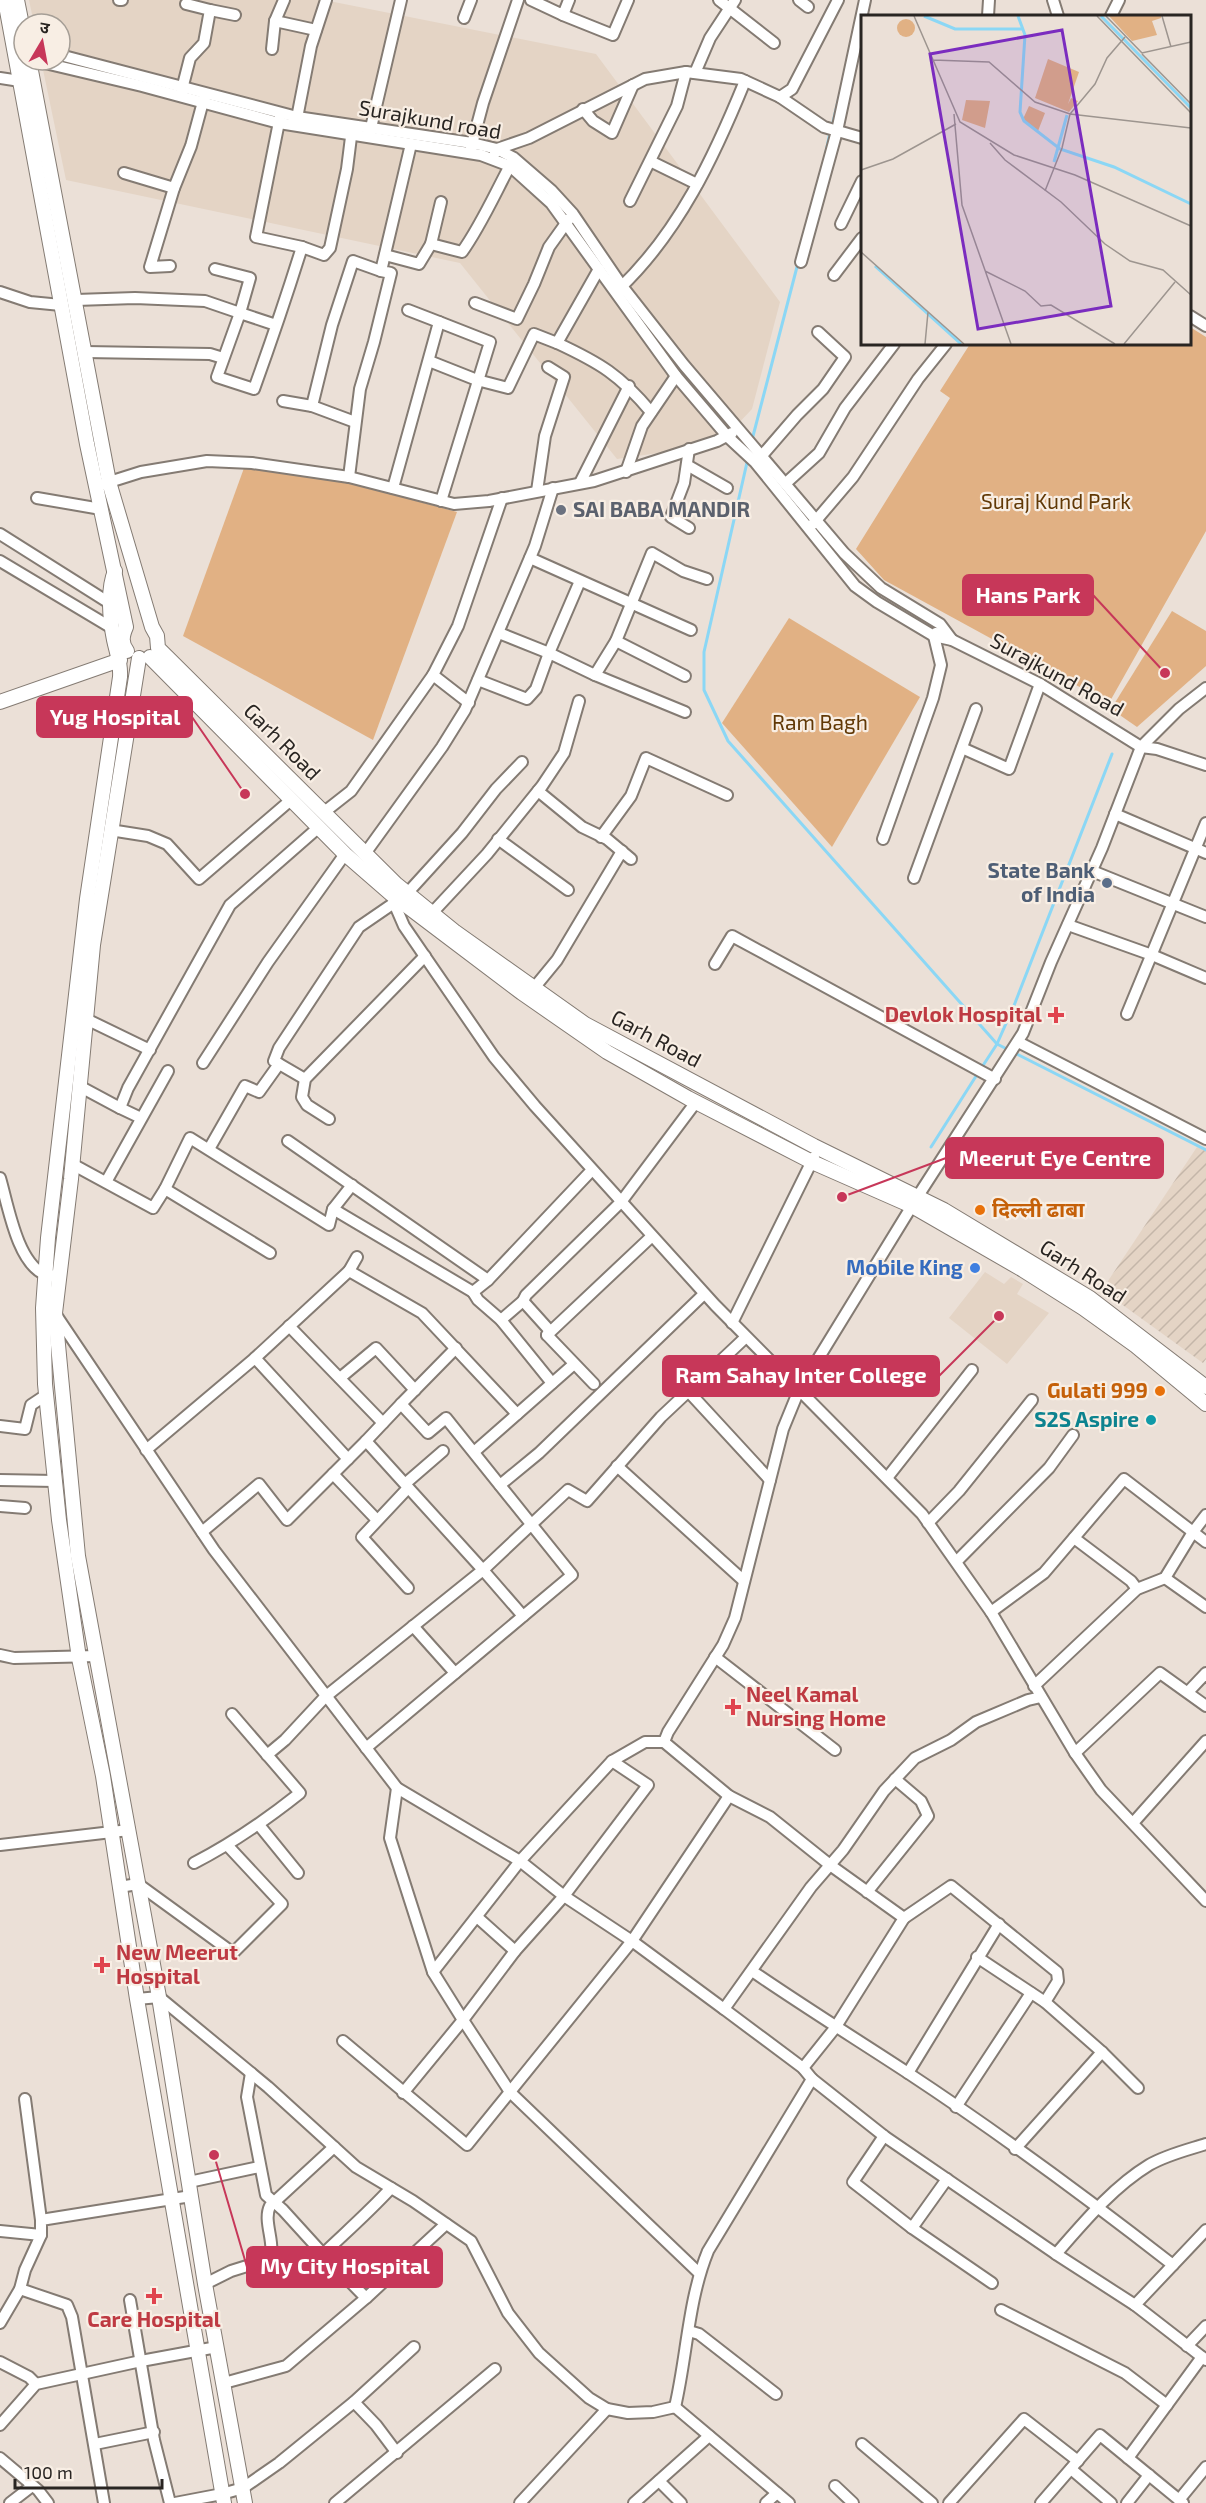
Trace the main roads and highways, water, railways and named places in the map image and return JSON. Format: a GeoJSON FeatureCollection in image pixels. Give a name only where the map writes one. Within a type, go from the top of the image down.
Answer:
{"type":"FeatureCollection","features":[{"type":"Feature","properties":{"kind":"main road"},"geometry":{"type":"LineString","coordinates":[[5,0],[12,21]]}},
{"type":"Feature","properties":{"kind":"main road"},"geometry":{"type":"LineString","coordinates":[[22,72],[21,81],[61,306],[103,484],[152,627],[151,650],[93,900]]}},
{"type":"Feature","properties":{"kind":"main road"},"geometry":{"type":"LineString","coordinates":[[27,72],[85,352],[103,484],[101,509],[126,627],[123,634],[123,645],[128,653],[151,650]]}},
{"type":"Feature","properties":{"kind":"main road"},"geometry":{"type":"LineString","coordinates":[[61,306],[76,302]]}},
{"type":"Feature","properties":{"kind":"main road"},"geometry":{"type":"LineString","coordinates":[[115,571],[111,581],[112,628],[120,660],[52,1275],[46,1395],[54,1475],[79,1658],[102,1776],[137,1999],[224,2499]]}},
{"type":"Feature","properties":{"kind":"main road","name":"Garh Road"},"geometry":{"type":"LineString","coordinates":[[151,650],[321,820],[345,854],[505,974],[585,1030],[627,1055],[696,1102],[812,1162],[915,1201]]}},
{"type":"Feature","properties":{"kind":"main road"},"geometry":{"type":"LineString","coordinates":[[0,702],[120,660]]}},
{"type":"Feature","properties":{"kind":"main road","name":"Garh Road"},"geometry":{"type":"LineString","coordinates":[[261,759],[292,800],[364,855],[398,895],[432,913],[505,974],[534,988],[585,1030]]}},
{"type":"Feature","properties":{"kind":"main road"},"geometry":{"type":"LineString","coordinates":[[52,1275],[72,1164],[79,1086],[80,1018]]}},
{"type":"Feature","properties":{"kind":"main road","name":"Garh Road"},"geometry":{"type":"LineString","coordinates":[[627,1055],[818,1149],[941,1215],[1087,1303],[1206,1387]]}},
{"type":"Feature","properties":{"kind":"main road","name":"Garh Road"},"geometry":{"type":"LineString","coordinates":[[1087,1303],[1206,1404]]}},
{"type":"Feature","properties":{"kind":"main road"},"geometry":{"type":"LineString","coordinates":[[49,1310],[70,1467],[78,1556],[159,1997],[205,2284],[245,2503]]}},
{"type":"Feature","properties":{"kind":"main road"},"geometry":{"type":"LineString","coordinates":[[54,1475],[70,1467]]}},
{"type":"Feature","properties":{"kind":"waterway"},"geometry":{"type":"LineString","coordinates":[[832,126],[839,97]]}},
{"type":"Feature","properties":{"kind":"waterway"},"geometry":{"type":"LineString","coordinates":[[826,152],[830,132]]}},
{"type":"Feature","properties":{"kind":"waterway"},"geometry":{"type":"LineString","coordinates":[[752,440],[798,263]]}},
{"type":"Feature","properties":{"kind":"waterway"},"geometry":{"type":"LineString","coordinates":[[748,458],[704,652],[704,690],[728,741],[997,1044],[1206,1150]]}},
{"type":"Feature","properties":{"kind":"waterway"},"geometry":{"type":"LineString","coordinates":[[982,1067],[997,1044],[1015,1003],[1112,754]]}},
{"type":"Feature","properties":{"kind":"waterway"},"geometry":{"type":"LineString","coordinates":[[931,1147],[978,1073]]}},
{"type":"Feature","properties":{"kind":"place","name":"SAI BABA MANDIR"},"geometry":{"type":"Point","coordinates":[561,510]}},
{"type":"Feature","properties":{"kind":"place","name":"Hans Park"},"geometry":{"type":"Point","coordinates":[1165,673]}},
{"type":"Feature","properties":{"kind":"place","name":"Yug Hospital"},"geometry":{"type":"Point","coordinates":[245,794]}},
{"type":"Feature","properties":{"kind":"place","name":"State Bank of India"},"geometry":{"type":"Point","coordinates":[1107,883]}},
{"type":"Feature","properties":{"kind":"place","name":"Devlok Hospital"},"geometry":{"type":"Point","coordinates":[1056,1015]}},
{"type":"Feature","properties":{"kind":"place","name":"Meerut Eye Centre"},"geometry":{"type":"Point","coordinates":[842,1197]}},
{"type":"Feature","properties":{"kind":"place","name":"दिल्ली ढाबा"},"geometry":{"type":"Point","coordinates":[980,1210]}},
{"type":"Feature","properties":{"kind":"place","name":"Mobile King"},"geometry":{"type":"Point","coordinates":[975,1268]}},
{"type":"Feature","properties":{"kind":"place","name":"Ram Sahay Inter College"},"geometry":{"type":"Point","coordinates":[999,1316]}},
{"type":"Feature","properties":{"kind":"place","name":"Gulati 999"},"geometry":{"type":"Point","coordinates":[1160,1391]}},
{"type":"Feature","properties":{"kind":"place","name":"S2S Aspire"},"geometry":{"type":"Point","coordinates":[1151,1420]}},
{"type":"Feature","properties":{"kind":"place","name":"Neel Kamal Nursing Home"},"geometry":{"type":"Point","coordinates":[733,1707]}},
{"type":"Feature","properties":{"kind":"place","name":"New Meerut Hospital"},"geometry":{"type":"Point","coordinates":[102,1965]}},
{"type":"Feature","properties":{"kind":"place","name":"My City Hospital"},"geometry":{"type":"Point","coordinates":[214,2155]}},
{"type":"Feature","properties":{"kind":"place","name":"Care Hospital"},"geometry":{"type":"Point","coordinates":[154,2296]}},
{"type":"Feature","properties":{"kind":"park label","name":"Suraj Kund Park"},"geometry":{"type":"Point","coordinates":[1056,502]}},
{"type":"Feature","properties":{"kind":"park label","name":"Ram Bagh"},"geometry":{"type":"Point","coordinates":[820,723]}}]}
